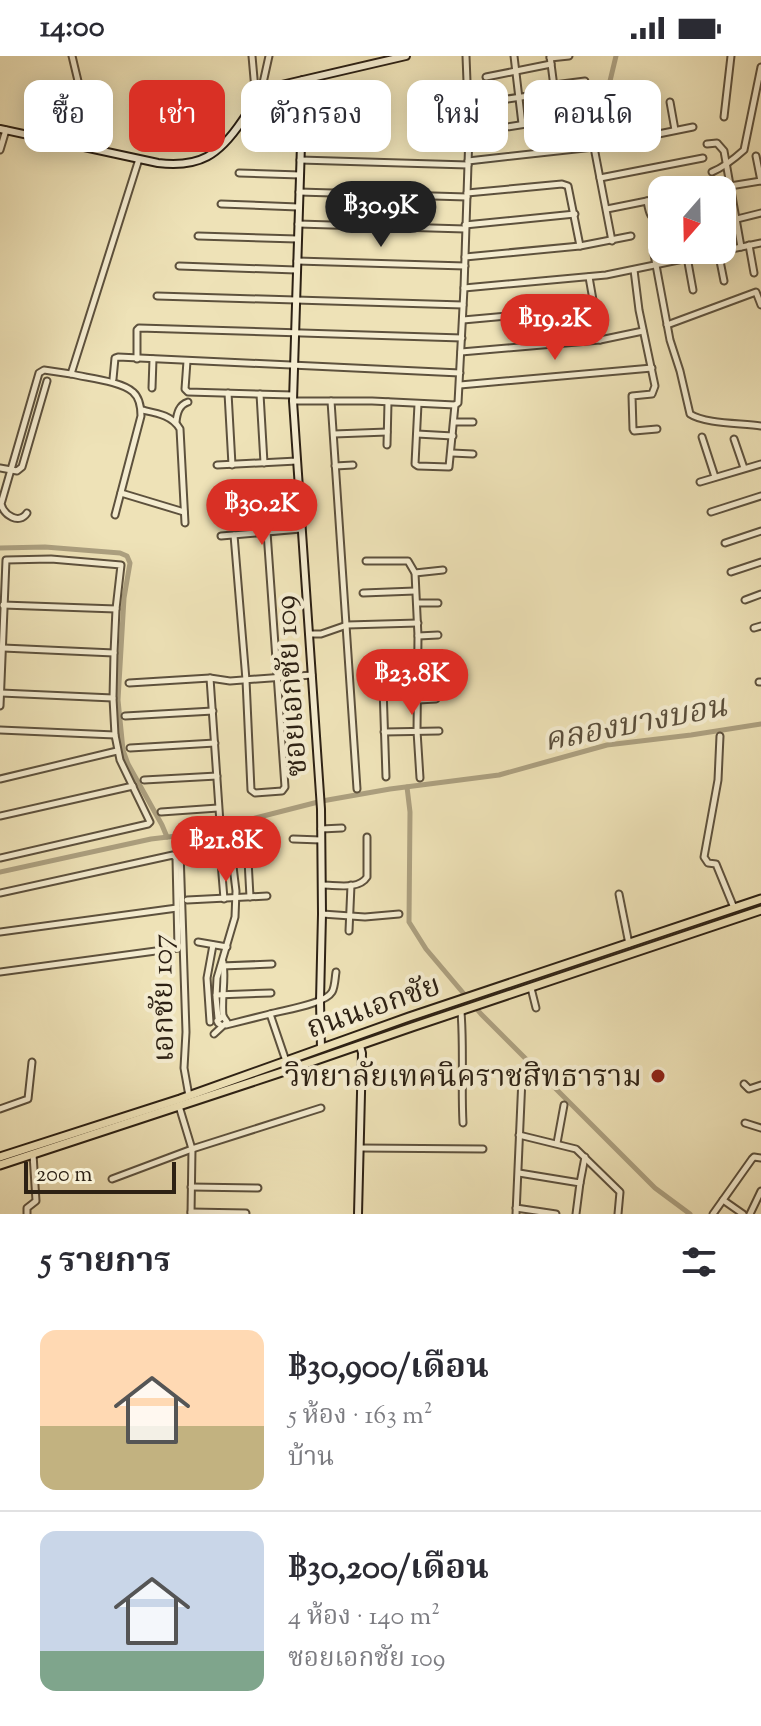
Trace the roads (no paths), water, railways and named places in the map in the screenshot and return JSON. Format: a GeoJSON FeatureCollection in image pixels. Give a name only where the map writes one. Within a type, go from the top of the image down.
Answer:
{"type":"FeatureCollection","features":[{"type":"Feature","properties":{"kind":"main road","name":"ถนนเอกชัย"},"geometry":{"type":"LineString","coordinates":[[0,1165],[179,1106],[321,1048],[397,1021],[761,899]]}},
{"type":"Feature","properties":{"kind":"main road","name":"ถนนเอกชัย"},"geometry":{"type":"LineString","coordinates":[[0,1157],[189,1096],[360,1046],[761,910]]}},
{"type":"Feature","properties":{"kind":"main road"},"geometry":{"type":"LineString","coordinates":[[358,1037],[360,1046]]}},
{"type":"Feature","properties":{"kind":"street"},"geometry":{"type":"LineString","coordinates":[[72,56],[78,80]]}},
{"type":"Feature","properties":{"kind":"street"},"geometry":{"type":"LineString","coordinates":[[252,56],[254,80]]}},
{"type":"Feature","properties":{"kind":"street"},"geometry":{"type":"LineString","coordinates":[[264,80],[269,56]]}},
{"type":"Feature","properties":{"kind":"street"},"geometry":{"type":"LineString","coordinates":[[303,80],[386,58],[406,56]]}},
{"type":"Feature","properties":{"kind":"street"},"geometry":{"type":"LineString","coordinates":[[466,56],[467,80]]}},
{"type":"Feature","properties":{"kind":"street"},"geometry":{"type":"LineString","coordinates":[[508,126],[522,124],[514,56]]}},
{"type":"Feature","properties":{"kind":"street"},"geometry":{"type":"LineString","coordinates":[[486,77],[569,56]]}},
{"type":"Feature","properties":{"kind":"street"},"geometry":{"type":"LineString","coordinates":[[724,117],[731,56]]}},
{"type":"Feature","properties":{"kind":"street"},"geometry":{"type":"LineString","coordinates":[[550,60],[554,80]]}},
{"type":"Feature","properties":{"kind":"street"},"geometry":{"type":"LineString","coordinates":[[712,172],[725,166],[745,148],[761,67]]}},
{"type":"Feature","properties":{"kind":"street"},"geometry":{"type":"LineString","coordinates":[[508,99],[524,96]]}},
{"type":"Feature","properties":{"kind":"street"},"geometry":{"type":"LineString","coordinates":[[670,102],[675,130]]}},
{"type":"Feature","properties":{"kind":"street"},"geometry":{"type":"LineString","coordinates":[[110,152],[171,164],[192,163],[209,156],[241,121]]}},
{"type":"Feature","properties":{"kind":"street"},"geometry":{"type":"LineString","coordinates":[[661,133],[693,127]]}},
{"type":"Feature","properties":{"kind":"street"},"geometry":{"type":"LineString","coordinates":[[0,150],[3,129],[24,133]]}},
{"type":"Feature","properties":{"kind":"street"},"geometry":{"type":"LineString","coordinates":[[707,144],[721,146],[728,176]]}},
{"type":"Feature","properties":{"kind":"street","name":"ซอยเอกชัย 109"},"geometry":{"type":"LineString","coordinates":[[301,152],[293,398],[321,809],[321,1048]]}},
{"type":"Feature","properties":{"kind":"street"},"geometry":{"type":"LineString","coordinates":[[418,404],[416,465],[448,467],[460,385],[468,152]]}},
{"type":"Feature","properties":{"kind":"street"},"geometry":{"type":"LineString","coordinates":[[300,160],[468,163],[555,152]]}},
{"type":"Feature","properties":{"kind":"street"},"geometry":{"type":"LineString","coordinates":[[595,152],[612,241]]}},
{"type":"Feature","properties":{"kind":"street"},"geometry":{"type":"LineString","coordinates":[[736,185],[761,181],[756,156]]}},
{"type":"Feature","properties":{"kind":"street"},"geometry":{"type":"LineString","coordinates":[[600,178],[703,158]]}},
{"type":"Feature","properties":{"kind":"street"},"geometry":{"type":"LineString","coordinates":[[71,374],[139,159]]}},
{"type":"Feature","properties":{"kind":"street"},"geometry":{"type":"LineString","coordinates":[[239,173],[300,175]]}},
{"type":"Feature","properties":{"kind":"street"},"geometry":{"type":"LineString","coordinates":[[299,192],[467,195],[565,184],[569,187],[580,246]]}},
{"type":"Feature","properties":{"kind":"street"},"geometry":{"type":"LineString","coordinates":[[607,209],[647,201],[648,206]]}},
{"type":"Feature","properties":{"kind":"street"},"geometry":{"type":"LineString","coordinates":[[221,204],[298,207]]}},
{"type":"Feature","properties":{"kind":"street"},"geometry":{"type":"LineString","coordinates":[[737,219],[761,213]]}},
{"type":"Feature","properties":{"kind":"street"},"geometry":{"type":"LineString","coordinates":[[298,224],[465,227],[575,214]]}},
{"type":"Feature","properties":{"kind":"street"},"geometry":{"type":"LineString","coordinates":[[736,214],[754,273]]}},
{"type":"Feature","properties":{"kind":"street"},"geometry":{"type":"LineString","coordinates":[[198,236],[297,239]]}},
{"type":"Feature","properties":{"kind":"street"},"geometry":{"type":"LineString","coordinates":[[465,257],[580,246],[631,236]]}},
{"type":"Feature","properties":{"kind":"street"},"geometry":{"type":"LineString","coordinates":[[736,248],[761,243]]}},
{"type":"Feature","properties":{"kind":"street"},"geometry":{"type":"LineString","coordinates":[[297,261],[465,266]]}},
{"type":"Feature","properties":{"kind":"street"},"geometry":{"type":"LineString","coordinates":[[464,288],[589,277],[656,264],[667,325],[690,414],[692,417],[761,426]]}},
{"type":"Feature","properties":{"kind":"street"},"geometry":{"type":"LineString","coordinates":[[688,264],[693,290]]}},
{"type":"Feature","properties":{"kind":"street"},"geometry":{"type":"LineString","coordinates":[[721,264],[724,281]]}},
{"type":"Feature","properties":{"kind":"street"},"geometry":{"type":"LineString","coordinates":[[179,266],[296,270]]}},
{"type":"Feature","properties":{"kind":"street"},"geometry":{"type":"LineString","coordinates":[[634,270],[643,331],[655,381],[654,392],[631,397],[632,426],[634,431],[657,429]]}},
{"type":"Feature","properties":{"kind":"street"},"geometry":{"type":"LineString","coordinates":[[589,277],[600,340]]}},
{"type":"Feature","properties":{"kind":"street"},"geometry":{"type":"LineString","coordinates":[[667,325],[756,292],[761,305]]}},
{"type":"Feature","properties":{"kind":"street"},"geometry":{"type":"LineString","coordinates":[[157,296],[463,305]]}},
{"type":"Feature","properties":{"kind":"street"},"geometry":{"type":"LineString","coordinates":[[463,320],[595,308]]}},
{"type":"Feature","properties":{"kind":"street"},"geometry":{"type":"LineString","coordinates":[[137,359],[139,328],[462,338]]}},
{"type":"Feature","properties":{"kind":"street"},"geometry":{"type":"LineString","coordinates":[[461,352],[600,340],[643,331]]}},
{"type":"Feature","properties":{"kind":"street"},"geometry":{"type":"LineString","coordinates":[[113,379],[115,358],[460,373]]}},
{"type":"Feature","properties":{"kind":"street"},"geometry":{"type":"LineString","coordinates":[[152,388],[153,359]]}},
{"type":"Feature","properties":{"kind":"street"},"geometry":{"type":"LineString","coordinates":[[187,361],[186,391],[331,401],[455,405]]}},
{"type":"Feature","properties":{"kind":"street"},"geometry":{"type":"LineString","coordinates":[[460,385],[652,368]]}},
{"type":"Feature","properties":{"kind":"street"},"geometry":{"type":"LineString","coordinates":[[27,513],[20,519],[1,507],[40,370],[115,384],[133,392],[141,410],[115,515]]}},
{"type":"Feature","properties":{"kind":"street"},"geometry":{"type":"LineString","coordinates":[[0,468],[17,471],[22,467],[50,371]]}},
{"type":"Feature","properties":{"kind":"street"},"geometry":{"type":"LineString","coordinates":[[35,385],[47,381]]}},
{"type":"Feature","properties":{"kind":"street"},"geometry":{"type":"LineString","coordinates":[[228,393],[232,465]]}},
{"type":"Feature","properties":{"kind":"street"},"geometry":{"type":"LineString","coordinates":[[260,394],[264,463]]}},
{"type":"Feature","properties":{"kind":"street"},"geometry":{"type":"LineString","coordinates":[[331,401],[357,789]]}},
{"type":"Feature","properties":{"kind":"street"},"geometry":{"type":"LineString","coordinates":[[185,523],[182,436],[176,422],[181,406],[188,402]]}},
{"type":"Feature","properties":{"kind":"street"},"geometry":{"type":"LineString","coordinates":[[387,445],[388,402]]}},
{"type":"Feature","properties":{"kind":"street"},"geometry":{"type":"LineString","coordinates":[[141,410],[176,422]]}},
{"type":"Feature","properties":{"kind":"street"},"geometry":{"type":"LineString","coordinates":[[454,422],[473,422]]}},
{"type":"Feature","properties":{"kind":"street"},"geometry":{"type":"LineString","coordinates":[[334,434],[387,432]]}},
{"type":"Feature","properties":{"kind":"street"},"geometry":{"type":"LineString","coordinates":[[417,434],[453,436]]}},
{"type":"Feature","properties":{"kind":"street"},"geometry":{"type":"LineString","coordinates":[[702,437],[715,477]]}},
{"type":"Feature","properties":{"kind":"street"},"geometry":{"type":"LineString","coordinates":[[734,439],[744,468]]}},
{"type":"Feature","properties":{"kind":"street"},"geometry":{"type":"LineString","coordinates":[[452,453],[473,454]]}},
{"type":"Feature","properties":{"kind":"street"},"geometry":{"type":"LineString","coordinates":[[217,465],[297,461]]}},
{"type":"Feature","properties":{"kind":"street"},"geometry":{"type":"LineString","coordinates":[[700,482],[761,464]]}},
{"type":"Feature","properties":{"kind":"street"},"geometry":{"type":"LineString","coordinates":[[335,466],[353,465]]}},
{"type":"Feature","properties":{"kind":"street"},"geometry":{"type":"LineString","coordinates":[[121,493],[184,512]]}},
{"type":"Feature","properties":{"kind":"street"},"geometry":{"type":"LineString","coordinates":[[219,500],[299,493]]}},
{"type":"Feature","properties":{"kind":"street"},"geometry":{"type":"LineString","coordinates":[[711,512],[761,496]]}},
{"type":"Feature","properties":{"kind":"street"},"geometry":{"type":"LineString","coordinates":[[221,536],[301,529]]}},
{"type":"Feature","properties":{"kind":"street"},"geometry":{"type":"LineString","coordinates":[[725,543],[761,531]]}},
{"type":"Feature","properties":{"kind":"street"},"geometry":{"type":"LineString","coordinates":[[234,535],[251,790],[255,793],[282,791],[267,532]]}},
{"type":"Feature","properties":{"kind":"street"},"geometry":{"type":"LineString","coordinates":[[0,706],[6,560],[51,559],[121,565],[114,653],[115,735],[117,751],[150,822],[0,858]]}},
{"type":"Feature","properties":{"kind":"street"},"geometry":{"type":"LineString","coordinates":[[366,561],[408,561],[415,573],[420,778]]}},
{"type":"Feature","properties":{"kind":"street"},"geometry":{"type":"LineString","coordinates":[[731,572],[761,562]]}},
{"type":"Feature","properties":{"kind":"street"},"geometry":{"type":"LineString","coordinates":[[415,573],[443,570]]}},
{"type":"Feature","properties":{"kind":"street"},"geometry":{"type":"LineString","coordinates":[[363,593],[415,591]]}},
{"type":"Feature","properties":{"kind":"street"},"geometry":{"type":"LineString","coordinates":[[745,600],[761,594]]}},
{"type":"Feature","properties":{"kind":"street"},"geometry":{"type":"LineString","coordinates":[[417,603],[438,603]]}},
{"type":"Feature","properties":{"kind":"street"},"geometry":{"type":"LineString","coordinates":[[3,605],[116,609]]}},
{"type":"Feature","properties":{"kind":"street"},"geometry":{"type":"LineString","coordinates":[[309,634],[321,634],[347,625],[418,623]]}},
{"type":"Feature","properties":{"kind":"street"},"geometry":{"type":"LineString","coordinates":[[418,636],[438,635]]}},
{"type":"Feature","properties":{"kind":"street"},"geometry":{"type":"LineString","coordinates":[[3,648],[114,653]]}},
{"type":"Feature","properties":{"kind":"street"},"geometry":{"type":"LineString","coordinates":[[418,667],[440,667]]}},
{"type":"Feature","properties":{"kind":"street"},"geometry":{"type":"LineString","coordinates":[[129,683],[210,678],[230,681],[312,675]]}},
{"type":"Feature","properties":{"kind":"street"},"geometry":{"type":"LineString","coordinates":[[210,678],[220,823]]}},
{"type":"Feature","properties":{"kind":"street"},"geometry":{"type":"LineString","coordinates":[[383,687],[386,777]]}},
{"type":"Feature","properties":{"kind":"street"},"geometry":{"type":"LineString","coordinates":[[1,693],[113,698]]}},
{"type":"Feature","properties":{"kind":"street"},"geometry":{"type":"LineString","coordinates":[[418,700],[436,699]]}},
{"type":"Feature","properties":{"kind":"street"},"geometry":{"type":"LineString","coordinates":[[125,716],[213,711]]}},
{"type":"Feature","properties":{"kind":"street"},"geometry":{"type":"LineString","coordinates":[[0,730],[115,735]]}},
{"type":"Feature","properties":{"kind":"street"},"geometry":{"type":"LineString","coordinates":[[384,732],[439,731]]}},
{"type":"Feature","properties":{"kind":"street"},"geometry":{"type":"LineString","coordinates":[[720,736],[718,780],[704,857],[708,863],[716,864],[734,908]]}},
{"type":"Feature","properties":{"kind":"street"},"geometry":{"type":"LineString","coordinates":[[130,748],[215,743]]}},
{"type":"Feature","properties":{"kind":"street"},"geometry":{"type":"LineString","coordinates":[[0,779],[117,751]]}},
{"type":"Feature","properties":{"kind":"street"},"geometry":{"type":"LineString","coordinates":[[144,780],[217,776]]}},
{"type":"Feature","properties":{"kind":"street"},"geometry":{"type":"LineString","coordinates":[[0,816],[133,786]]}},
{"type":"Feature","properties":{"kind":"street"},"geometry":{"type":"LineString","coordinates":[[161,812],[218,808]]}},
{"type":"Feature","properties":{"kind":"street"},"geometry":{"type":"LineString","coordinates":[[321,829],[342,828]]}},
{"type":"Feature","properties":{"kind":"street"},"geometry":{"type":"LineString","coordinates":[[322,885],[360,885],[366,881],[367,837]]}},
{"type":"Feature","properties":{"kind":"street"},"geometry":{"type":"LineString","coordinates":[[293,839],[321,840]]}},
{"type":"Feature","properties":{"kind":"street","name":"เอกชัย 107"},"geometry":{"type":"LineString","coordinates":[[180,851],[186,1032],[184,1068],[189,1096]]}},
{"type":"Feature","properties":{"kind":"street"},"geometry":{"type":"LineString","coordinates":[[0,893],[173,855],[176,858],[179,944],[175,949],[0,972]]}},
{"type":"Feature","properties":{"kind":"street"},"geometry":{"type":"LineString","coordinates":[[224,899],[221,862],[243,857],[248,860],[250,897]]}},
{"type":"Feature","properties":{"kind":"street"},"geometry":{"type":"LineString","coordinates":[[224,1026],[227,1022],[221,1017],[219,995],[236,898],[232,858]]}},
{"type":"Feature","properties":{"kind":"street"},"geometry":{"type":"LineString","coordinates":[[349,931],[351,885]]}},
{"type":"Feature","properties":{"kind":"street"},"geometry":{"type":"LineString","coordinates":[[619,894],[629,944]]}},
{"type":"Feature","properties":{"kind":"street"},"geometry":{"type":"LineString","coordinates":[[187,900],[267,896]]}},
{"type":"Feature","properties":{"kind":"street"},"geometry":{"type":"LineString","coordinates":[[0,932],[177,908]]}},
{"type":"Feature","properties":{"kind":"street"},"geometry":{"type":"LineString","coordinates":[[322,914],[365,917],[399,914]]}},
{"type":"Feature","properties":{"kind":"street"},"geometry":{"type":"LineString","coordinates":[[198,942],[227,947]]}},
{"type":"Feature","properties":{"kind":"street"},"geometry":{"type":"LineString","coordinates":[[210,1022],[207,978],[213,945]]}},
{"type":"Feature","properties":{"kind":"street"},"geometry":{"type":"LineString","coordinates":[[222,965],[272,964]]}},
{"type":"Feature","properties":{"kind":"street"},"geometry":{"type":"LineString","coordinates":[[214,1034],[224,1026],[320,1001],[332,991],[336,972]]}},
{"type":"Feature","properties":{"kind":"street"},"geometry":{"type":"LineString","coordinates":[[531,988],[536,1008]]}},
{"type":"Feature","properties":{"kind":"street"},"geometry":{"type":"LineString","coordinates":[[219,995],[271,993]]}},
{"type":"Feature","properties":{"kind":"street"},"geometry":{"type":"LineString","coordinates":[[463,1011],[463,1123]]}},
{"type":"Feature","properties":{"kind":"street"},"geometry":{"type":"LineString","coordinates":[[270,1014],[286,1062]]}},
{"type":"Feature","properties":{"kind":"street"},"geometry":{"type":"LineString","coordinates":[[358,1214],[360,1046]]}},
{"type":"Feature","properties":{"kind":"street"},"geometry":{"type":"LineString","coordinates":[[0,1109],[28,1099],[32,1062]]}},
{"type":"Feature","properties":{"kind":"street"},"geometry":{"type":"LineString","coordinates":[[522,1078],[516,1211],[556,1214]]}},
{"type":"Feature","properties":{"kind":"street"},"geometry":{"type":"LineString","coordinates":[[744,1084],[749,1089],[761,1085]]}},
{"type":"Feature","properties":{"kind":"street"},"geometry":{"type":"LineString","coordinates":[[557,1143],[564,1105]]}},
{"type":"Feature","properties":{"kind":"street"},"geometry":{"type":"LineString","coordinates":[[179,1106],[192,1149],[191,1213],[246,1213]]}},
{"type":"Feature","properties":{"kind":"street"},"geometry":{"type":"LineString","coordinates":[[112,1179],[192,1149],[321,1108]]}},
{"type":"Feature","properties":{"kind":"street"},"geometry":{"type":"LineString","coordinates":[[745,1123],[761,1128]]}},
{"type":"Feature","properties":{"kind":"street"},"geometry":{"type":"LineString","coordinates":[[519,1135],[576,1149],[585,1156],[621,1195],[618,1214]]}},
{"type":"Feature","properties":{"kind":"street"},"geometry":{"type":"LineString","coordinates":[[360,1148],[483,1149]]}},
{"type":"Feature","properties":{"kind":"street"},"geometry":{"type":"LineString","coordinates":[[27,1214],[27,1208],[36,1201],[33,1154]]}},
{"type":"Feature","properties":{"kind":"street"},"geometry":{"type":"LineString","coordinates":[[576,1214],[585,1156]]}},
{"type":"Feature","properties":{"kind":"street"},"geometry":{"type":"LineString","coordinates":[[714,1212],[752,1159],[761,1158]]}},
{"type":"Feature","properties":{"kind":"street"},"geometry":{"type":"LineString","coordinates":[[519,1173],[580,1183]]}},
{"type":"Feature","properties":{"kind":"street"},"geometry":{"type":"LineString","coordinates":[[191,1187],[258,1188]]}},
{"type":"Feature","properties":{"kind":"street"},"geometry":{"type":"LineString","coordinates":[[750,1214],[761,1191]]}},
{"type":"Feature","properties":{"kind":"street"},"geometry":{"type":"LineString","coordinates":[[723,1200],[743,1214]]}},
{"type":"Feature","properties":{"kind":"waterway"},"geometry":{"type":"LineString","coordinates":[[610,80],[616,56]]}},
{"type":"Feature","properties":{"kind":"waterway"},"geometry":{"type":"LineString","coordinates":[[0,548],[45,547],[127,556],[130,563],[124,598],[118,700],[123,750],[167,837]]}},
{"type":"Feature","properties":{"kind":"waterway","name":"คลองบางบอน"},"geometry":{"type":"LineString","coordinates":[[0,872],[151,839],[193,834],[322,801],[499,775],[607,745],[761,724]]}},
{"type":"Feature","properties":{"kind":"waterway"},"geometry":{"type":"LineString","coordinates":[[407,787],[410,812],[409,922],[426,949],[481,1014],[655,1188],[690,1214]]}},
{"type":"Feature","properties":{"kind":"place","name":"วิทยาลัยเทคนิคราชสิทธาราม"},"geometry":{"type":"Point","coordinates":[658,1076]}}]}
